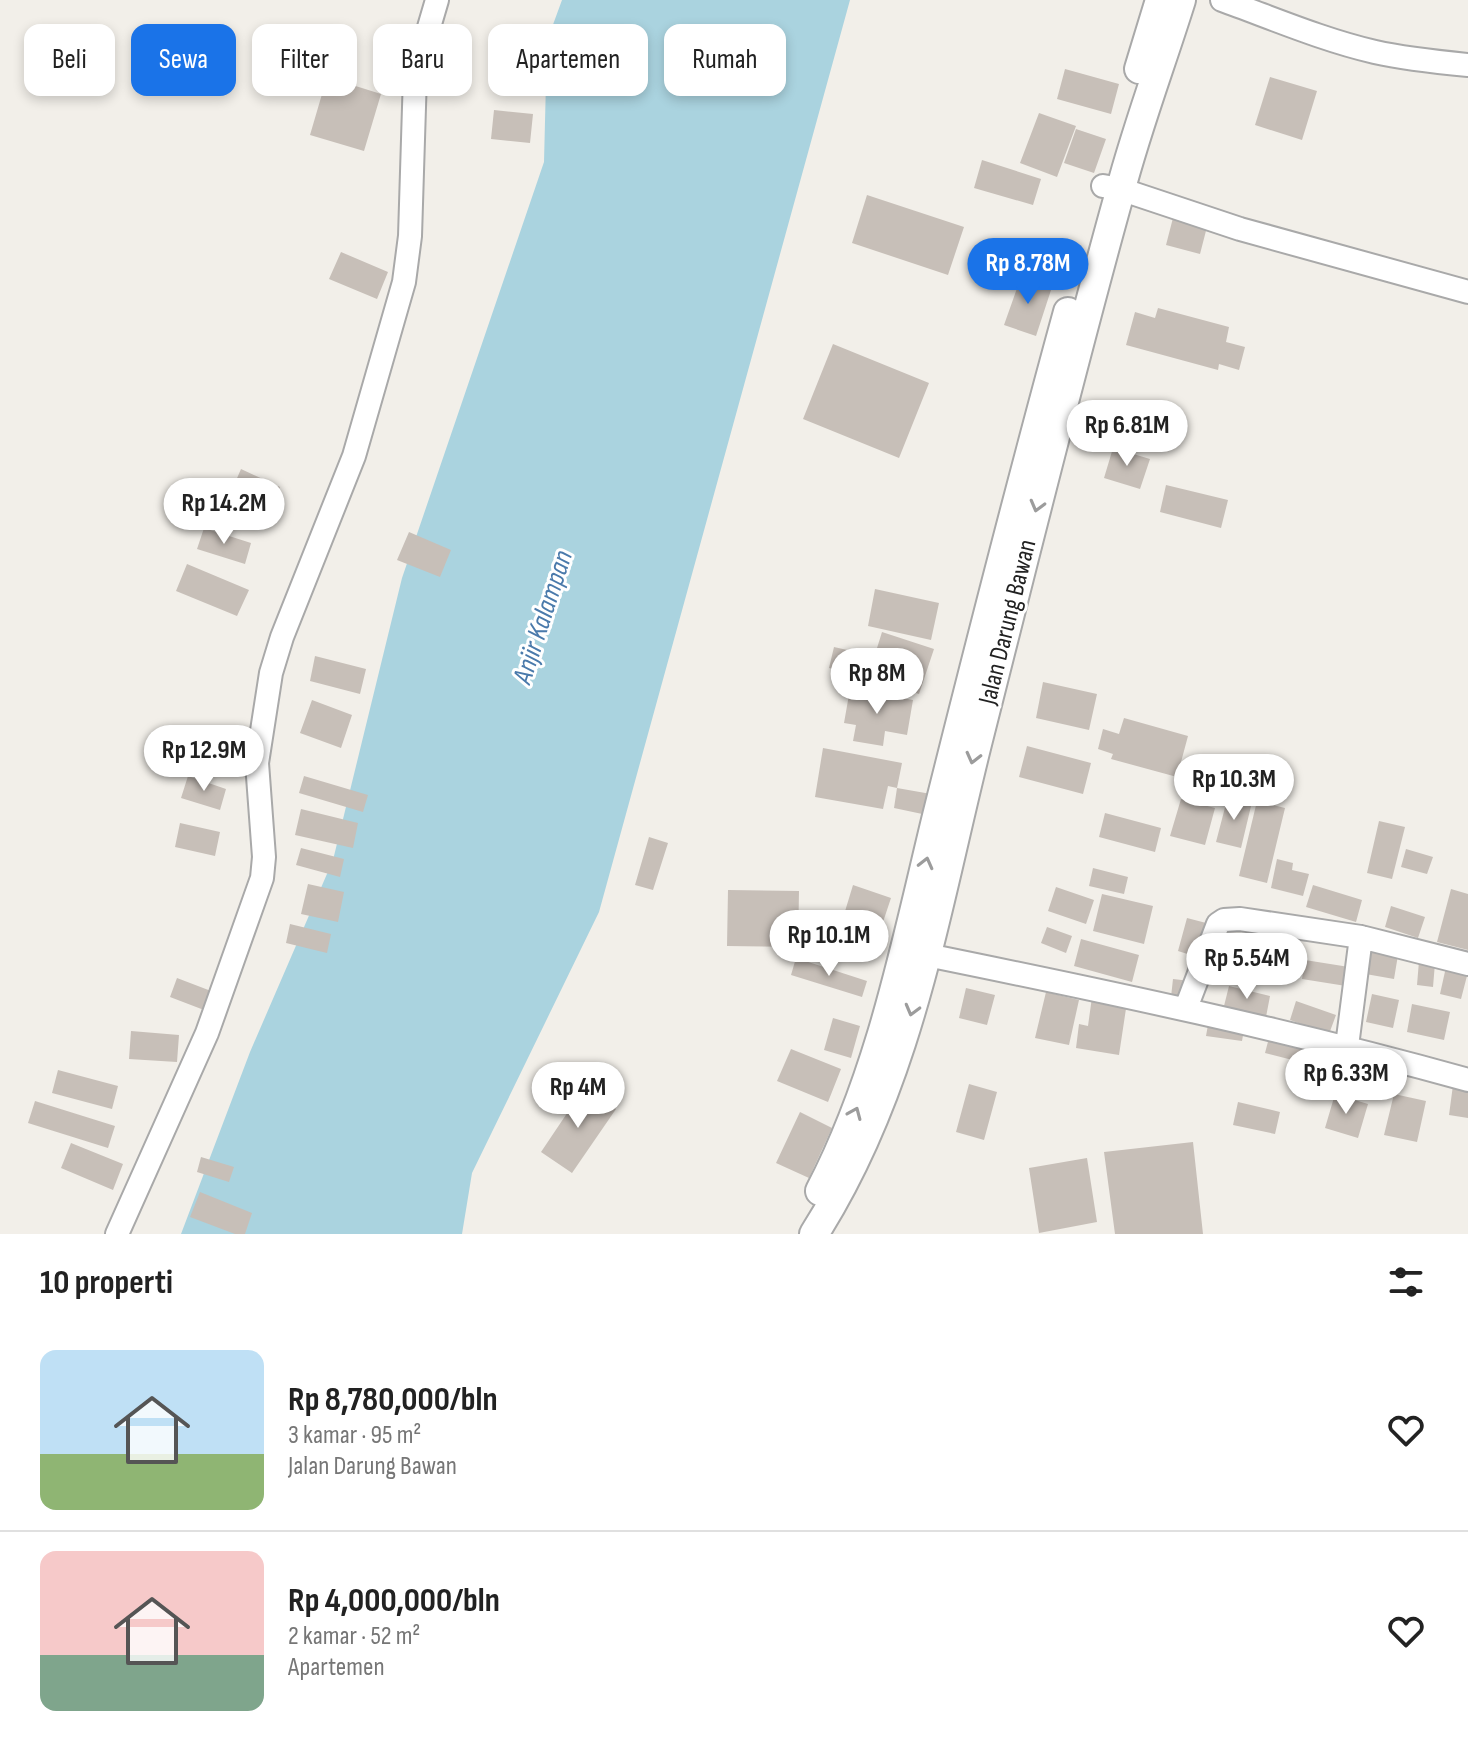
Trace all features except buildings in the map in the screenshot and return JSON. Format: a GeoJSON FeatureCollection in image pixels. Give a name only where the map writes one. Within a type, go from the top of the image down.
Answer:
{"type":"FeatureCollection","features":[{"type":"Feature","properties":{"kind":"street"},"geometry":{"type":"LineString","coordinates":[[117,1234],[207,1033],[262,878],[264,857],[257,763],[271,673],[282,637],[354,456],[404,282],[410,236],[415,75],[437,0]]}},
{"type":"Feature","properties":{"kind":"street","name":"Jalan Darung Bawan"},"geometry":{"type":"LineString","coordinates":[[814,1234],[850,1174],[903,1043],[1160,0]]}},
{"type":"Feature","properties":{"kind":"street","name":"Jalan Darung Bawan"},"geometry":{"type":"LineString","coordinates":[[797,1234],[832,1168],[866,1085],[905,948],[1013,515],[1112,188],[1181,0]]}},
{"type":"Feature","properties":{"kind":"street"},"geometry":{"type":"LineString","coordinates":[[1222,0],[1340,43],[1374,52],[1468,65]]}},
{"type":"Feature","properties":{"kind":"street"},"geometry":{"type":"LineString","coordinates":[[1112,188],[1240,229],[1468,292]]}},
{"type":"Feature","properties":{"kind":"street"},"geometry":{"type":"LineString","coordinates":[[1186,1008],[1218,924],[1224,920],[1240,919],[1361,937],[1468,964]]}},
{"type":"Feature","properties":{"kind":"street"},"geometry":{"type":"LineString","coordinates":[[1347,1046],[1361,937]]}},
{"type":"Feature","properties":{"kind":"street"},"geometry":{"type":"LineString","coordinates":[[927,955],[1186,1008],[1347,1046],[1468,1080]]}},
{"type":"Feature","properties":{"kind":"water","name":"Anjir Kalampan"},"geometry":{"type":"Polygon","coordinates":[[[562,0],[850,0],[599,912],[472,1173],[462,1234],[181,1234],[250,1052],[333,860],[402,578],[544,162],[546,96],[648,96],[648,24],[553,24],[562,0]]]}}]}
